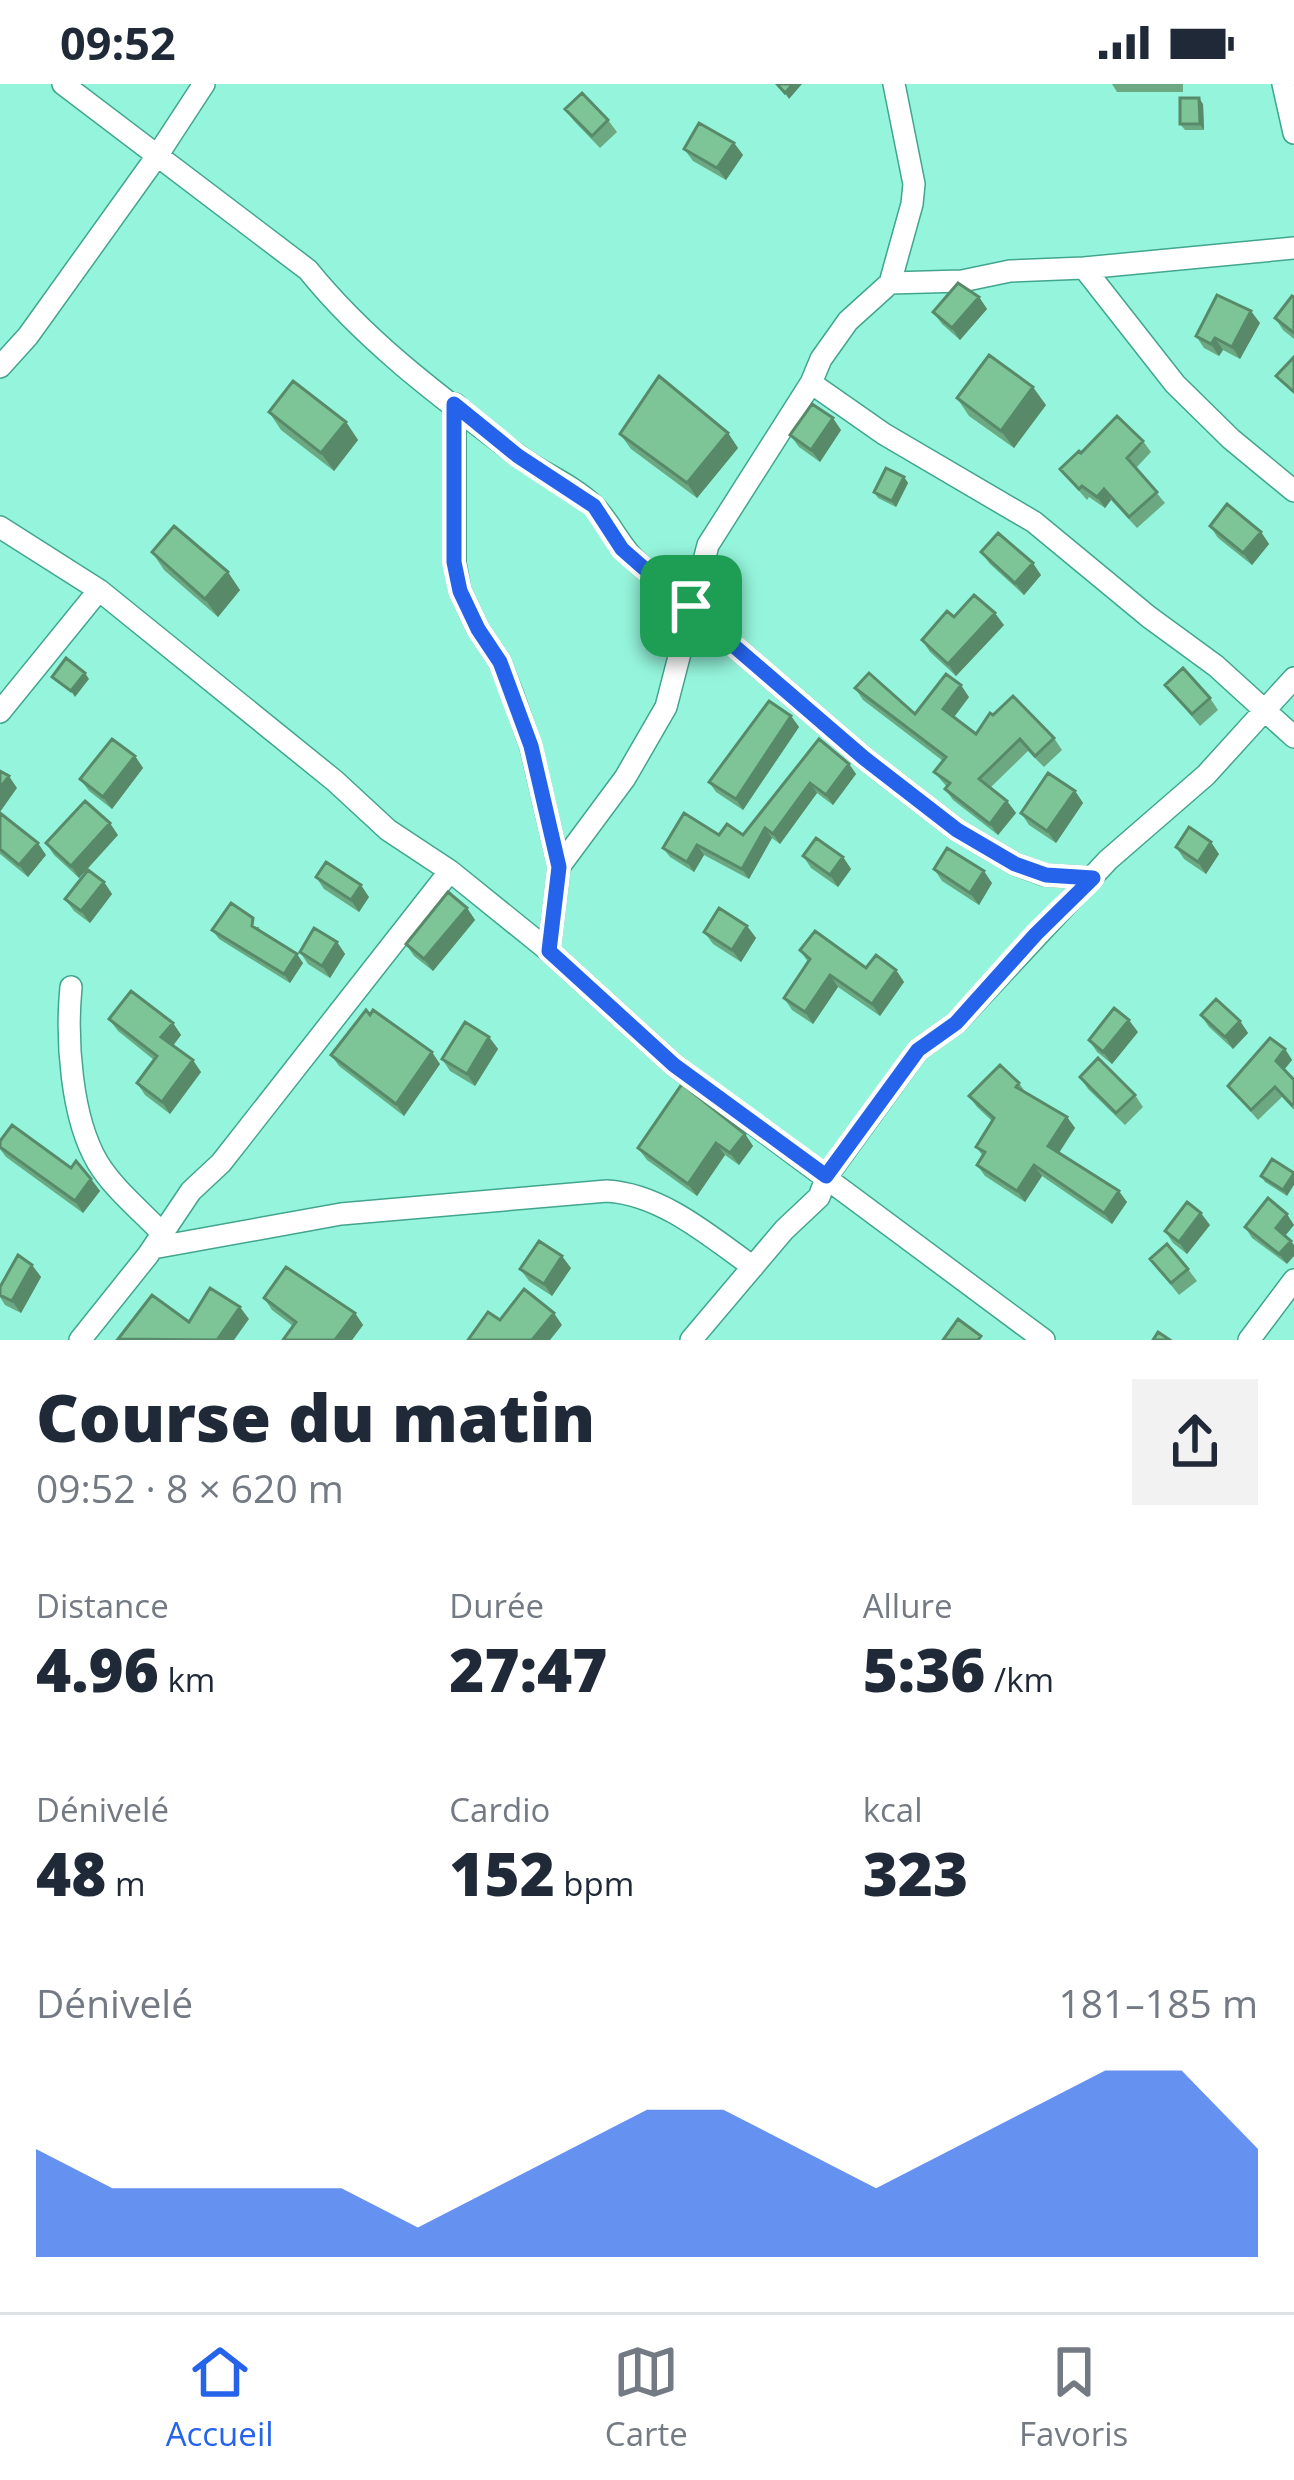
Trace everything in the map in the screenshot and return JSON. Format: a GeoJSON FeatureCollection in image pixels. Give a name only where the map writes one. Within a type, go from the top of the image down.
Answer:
{"type":"FeatureCollection","features":[{"type":"Feature","properties":{"kind":"street"},"geometry":{"type":"LineString","coordinates":[[63,84],[308,270],[384,352],[518,456],[594,506],[622,549],[816,718],[957,830],[1015,864],[1046,875],[1093,878]]}},
{"type":"Feature","properties":{"kind":"street"},"geometry":{"type":"LineString","coordinates":[[0,367],[28,336],[158,156],[204,84]]}},
{"type":"Feature","properties":{"kind":"street"},"geometry":{"type":"LineString","coordinates":[[559,867],[625,778],[666,707],[708,545],[811,383],[821,359],[848,321],[890,283],[914,184],[894,84]]}},
{"type":"Feature","properties":{"kind":"street"},"geometry":{"type":"LineString","coordinates":[[1283,84],[1294,133]]}},
{"type":"Feature","properties":{"kind":"street"},"geometry":{"type":"LineString","coordinates":[[890,283],[1294,248]]}},
{"type":"Feature","properties":{"kind":"street"},"geometry":{"type":"LineString","coordinates":[[1084,268],[1174,384],[1294,491]]}},
{"type":"Feature","properties":{"kind":"street"},"geometry":{"type":"LineString","coordinates":[[811,383],[884,434],[1034,522],[1216,666],[1294,736]]}},
{"type":"Feature","properties":{"kind":"street"},"geometry":{"type":"LineString","coordinates":[[454,404],[454,562],[460,591],[500,662],[531,746],[559,867],[549,951]]}},
{"type":"Feature","properties":{"kind":"street"},"geometry":{"type":"LineString","coordinates":[[0,527],[99,590],[388,830],[450,872],[549,951],[674,1065],[1044,1340]]}},
{"type":"Feature","properties":{"kind":"street"},"geometry":{"type":"LineString","coordinates":[[0,712],[99,590]]}},
{"type":"Feature","properties":{"kind":"street"},"geometry":{"type":"LineString","coordinates":[[691,1340],[819,1197],[826,1176],[918,1050],[956,1023],[1108,860],[1206,775],[1294,678]]}},
{"type":"Feature","properties":{"kind":"street"},"geometry":{"type":"LineString","coordinates":[[80,1340],[191,1191],[221,1163],[450,872]]}},
{"type":"Feature","properties":{"kind":"street"},"geometry":{"type":"LineString","coordinates":[[71,987],[72,1064],[87,1137],[99,1165],[157,1240]]}},
{"type":"Feature","properties":{"kind":"street"},"geometry":{"type":"LineString","coordinates":[[157,1240],[341,1214],[633,1192],[753,1267]]}},
{"type":"Feature","properties":{"kind":"street"},"geometry":{"type":"LineString","coordinates":[[1249,1340],[1294,1280]]}},
{"type":"Feature","properties":{"kind":"building"},"geometry":{"type":"Polygon","coordinates":[[[582,93],[608,120],[592,136],[565,109],[582,93]]]}},
{"type":"Feature","properties":{"kind":"building"},"geometry":{"type":"Polygon","coordinates":[[[1180,98],[1199,98],[1200,124],[1180,124],[1180,98]]]}},
{"type":"Feature","properties":{"kind":"building"},"geometry":{"type":"Polygon","coordinates":[[[699,123],[734,143],[717,168],[684,149],[699,123]]]}},
{"type":"Feature","properties":{"kind":"building"},"geometry":{"type":"Polygon","coordinates":[[[958,283],[979,297],[952,328],[933,312],[958,283]]]}},
{"type":"Feature","properties":{"kind":"building"},"geometry":{"type":"Polygon","coordinates":[[[1217,295],[1251,311],[1232,347],[1215,338],[1211,344],[1196,336],[1217,295]]]}},
{"type":"Feature","properties":{"kind":"building"},"geometry":{"type":"Polygon","coordinates":[[[1294,297],[1294,333],[1275,318],[1294,297]]]}},
{"type":"Feature","properties":{"kind":"building"},"geometry":{"type":"Polygon","coordinates":[[[989,355],[1033,387],[1001,431],[957,398],[989,355]]]}},
{"type":"Feature","properties":{"kind":"building"},"geometry":{"type":"Polygon","coordinates":[[[1294,357],[1294,392],[1276,376],[1294,357]]]}},
{"type":"Feature","properties":{"kind":"building"},"geometry":{"type":"Polygon","coordinates":[[[659,376],[728,433],[687,483],[620,434],[659,376]]]}},
{"type":"Feature","properties":{"kind":"building"},"geometry":{"type":"Polygon","coordinates":[[[293,381],[346,422],[321,453],[269,412],[293,381]]]}},
{"type":"Feature","properties":{"kind":"building"},"geometry":{"type":"Polygon","coordinates":[[[812,404],[833,418],[811,450],[790,435],[812,404]]]}},
{"type":"Feature","properties":{"kind":"building"},"geometry":{"type":"Polygon","coordinates":[[[1117,416],[1143,441],[1127,458],[1157,492],[1129,517],[1104,489],[1097,497],[1082,486],[1079,489],[1060,469],[1117,416]]]}},
{"type":"Feature","properties":{"kind":"building"},"geometry":{"type":"Polygon","coordinates":[[[886,468],[904,477],[892,501],[874,492],[886,468]]]}},
{"type":"Feature","properties":{"kind":"building"},"geometry":{"type":"Polygon","coordinates":[[[1227,504],[1261,532],[1243,553],[1210,526],[1227,504]]]}},
{"type":"Feature","properties":{"kind":"building"},"geometry":{"type":"Polygon","coordinates":[[[174,526],[228,572],[205,599],[152,552],[174,526]]]}},
{"type":"Feature","properties":{"kind":"building"},"geometry":{"type":"Polygon","coordinates":[[[998,533],[1033,563],[1015,583],[981,552],[998,533]]]}},
{"type":"Feature","properties":{"kind":"building"},"geometry":{"type":"Polygon","coordinates":[[[974,595],[995,613],[948,664],[922,640],[947,611],[954,617],[974,595]]]}},
{"type":"Feature","properties":{"kind":"building"},"geometry":{"type":"Polygon","coordinates":[[[66,658],[85,673],[71,691],[52,677],[66,658]]]}},
{"type":"Feature","properties":{"kind":"building"},"geometry":{"type":"Polygon","coordinates":[[[1183,668],[1210,698],[1192,714],[1165,685],[1183,668]]]}},
{"type":"Feature","properties":{"kind":"building"},"geometry":{"type":"Polygon","coordinates":[[[869,673],[915,714],[946,674],[961,685],[943,709],[976,734],[990,713],[1013,696],[1054,738],[1035,756],[1020,739],[979,779],[1007,801],[990,824],[945,789],[950,783],[934,772],[946,757],[855,688],[869,673]]]}},
{"type":"Feature","properties":{"kind":"building"},"geometry":{"type":"Polygon","coordinates":[[[769,701],[791,716],[736,799],[709,782],[769,701]]]}},
{"type":"Feature","properties":{"kind":"building"},"geometry":{"type":"Polygon","coordinates":[[[112,739],[135,756],[103,797],[80,779],[112,739]]]}},
{"type":"Feature","properties":{"kind":"building"},"geometry":{"type":"Polygon","coordinates":[[[819,739],[849,764],[826,795],[810,783],[773,834],[765,828],[742,869],[697,845],[687,862],[663,848],[684,813],[719,835],[727,824],[743,835],[819,739]]]}},
{"type":"Feature","properties":{"kind":"building"},"geometry":{"type":"Polygon","coordinates":[[[1048,773],[1075,791],[1047,831],[1021,813],[1048,773]]]}},
{"type":"Feature","properties":{"kind":"building"},"geometry":{"type":"Polygon","coordinates":[[[85,801],[110,823],[71,866],[46,843],[85,801]]]}},
{"type":"Feature","properties":{"kind":"building"},"geometry":{"type":"Polygon","coordinates":[[[0,813],[38,843],[19,865],[0,849],[0,813]]]}},
{"type":"Feature","properties":{"kind":"building"},"geometry":{"type":"Polygon","coordinates":[[[1189,827],[1211,842],[1198,862],[1176,847],[1189,827]]]}},
{"type":"Feature","properties":{"kind":"building"},"geometry":{"type":"Polygon","coordinates":[[[816,838],[843,857],[830,875],[803,856],[816,838]]]}},
{"type":"Feature","properties":{"kind":"building"},"geometry":{"type":"Polygon","coordinates":[[[947,848],[984,871],[970,893],[934,869],[947,848]]]}},
{"type":"Feature","properties":{"kind":"building"},"geometry":{"type":"Polygon","coordinates":[[[326,862],[361,885],[351,900],[316,877],[326,862]]]}},
{"type":"Feature","properties":{"kind":"building"},"geometry":{"type":"Polygon","coordinates":[[[88,870],[104,882],[81,911],[65,899],[88,870]]]}},
{"type":"Feature","properties":{"kind":"building"},"geometry":{"type":"Polygon","coordinates":[[[448,892],[467,908],[424,959],[406,944],[448,892]]]}},
{"type":"Feature","properties":{"kind":"building"},"geometry":{"type":"Polygon","coordinates":[[[231,903],[253,918],[252,926],[297,954],[284,974],[212,930],[231,903]]]}},
{"type":"Feature","properties":{"kind":"building"},"geometry":{"type":"Polygon","coordinates":[[[719,908],[747,926],[732,950],[704,932],[719,908]]]}},
{"type":"Feature","properties":{"kind":"building"},"geometry":{"type":"Polygon","coordinates":[[[314,928],[337,942],[322,966],[300,952],[314,928]]]}},
{"type":"Feature","properties":{"kind":"building"},"geometry":{"type":"Polygon","coordinates":[[[815,931],[866,968],[876,955],[896,970],[872,1004],[830,975],[805,1012],[784,998],[810,959],[800,950],[815,931]]]}},
{"type":"Feature","properties":{"kind":"building"},"geometry":{"type":"Polygon","coordinates":[[[131,991],[173,1023],[161,1037],[193,1060],[162,1102],[137,1083],[157,1056],[109,1019],[131,991]]]}},
{"type":"Feature","properties":{"kind":"building"},"geometry":{"type":"Polygon","coordinates":[[[1216,999],[1240,1021],[1225,1037],[1201,1015],[1216,999]]]}},
{"type":"Feature","properties":{"kind":"building"},"geometry":{"type":"Polygon","coordinates":[[[1114,1008],[1129,1020],[1103,1052],[1089,1040],[1114,1008]]]}},
{"type":"Feature","properties":{"kind":"building"},"geometry":{"type":"Polygon","coordinates":[[[366,1010],[370,1015],[373,1010],[432,1052],[396,1104],[331,1055],[366,1010]]]}},
{"type":"Feature","properties":{"kind":"building"},"geometry":{"type":"Polygon","coordinates":[[[465,1022],[489,1037],[467,1074],[442,1059],[465,1022]]]}},
{"type":"Feature","properties":{"kind":"building"},"geometry":{"type":"Polygon","coordinates":[[[1270,1038],[1285,1049],[1276,1061],[1294,1080],[1294,1103],[1275,1087],[1251,1110],[1228,1086],[1270,1038]]]}},
{"type":"Feature","properties":{"kind":"building"},"geometry":{"type":"Polygon","coordinates":[[[1098,1058],[1135,1095],[1116,1113],[1080,1077],[1098,1058]]]}},
{"type":"Feature","properties":{"kind":"building"},"geometry":{"type":"Polygon","coordinates":[[[1000,1065],[1019,1083],[1016,1087],[1067,1117],[1048,1146],[1119,1191],[1104,1213],[1034,1165],[1017,1191],[977,1165],[985,1152],[976,1147],[994,1118],[969,1096],[1000,1065]]]}},
{"type":"Feature","properties":{"kind":"building"},"geometry":{"type":"Polygon","coordinates":[[[682,1084],[745,1134],[730,1153],[716,1143],[688,1184],[638,1148],[682,1084]]]}},
{"type":"Feature","properties":{"kind":"building"},"geometry":{"type":"Polygon","coordinates":[[[12,1125],[71,1168],[76,1161],[91,1179],[75,1201],[0,1147],[12,1125]]]}},
{"type":"Feature","properties":{"kind":"building"},"geometry":{"type":"Polygon","coordinates":[[[1272,1159],[1294,1173],[1283,1190],[1261,1176],[1272,1159]]]}},
{"type":"Feature","properties":{"kind":"building"},"geometry":{"type":"Polygon","coordinates":[[[1268,1198],[1287,1214],[1276,1228],[1291,1241],[1279,1254],[1245,1227],[1268,1198]]]}},
{"type":"Feature","properties":{"kind":"building"},"geometry":{"type":"Polygon","coordinates":[[[1187,1202],[1201,1213],[1179,1242],[1165,1231],[1187,1202]]]}},
{"type":"Feature","properties":{"kind":"building"},"geometry":{"type":"Polygon","coordinates":[[[539,1241],[562,1256],[544,1284],[520,1269],[539,1241]]]}},
{"type":"Feature","properties":{"kind":"building"},"geometry":{"type":"Polygon","coordinates":[[[1167,1244],[1188,1269],[1171,1283],[1150,1259],[1167,1244]]]}},
{"type":"Feature","properties":{"kind":"building"},"geometry":{"type":"Polygon","coordinates":[[[18,1255],[32,1265],[12,1301],[0,1295],[0,1287],[18,1255]]]}},
{"type":"Feature","properties":{"kind":"building"},"geometry":{"type":"Polygon","coordinates":[[[286,1267],[355,1313],[335,1340],[283,1340],[296,1322],[264,1298],[286,1267]]]}},
{"type":"Feature","properties":{"kind":"building"},"geometry":{"type":"Polygon","coordinates":[[[210,1288],[240,1307],[217,1340],[118,1339],[152,1295],[189,1322],[210,1288]]]}},
{"type":"Feature","properties":{"kind":"building"},"geometry":{"type":"Polygon","coordinates":[[[524,1289],[554,1313],[532,1340],[468,1340],[488,1312],[500,1320],[524,1289]]]}},
{"type":"Feature","properties":{"kind":"building"},"geometry":{"type":"Polygon","coordinates":[[[958,1319],[981,1336],[978,1340],[943,1340],[958,1319]]]}},
{"type":"Feature","properties":{"kind":"route"},"geometry":{"type":"LineString","coordinates":[[454,404],[518,456],[594,506],[622,549],[691,606],[864,758],[957,830],[1015,864],[1046,875],[1093,878],[956,1023],[918,1050],[826,1176],[674,1065],[549,951],[559,867],[531,746],[500,662],[460,591],[454,562],[454,404]]}}]}
